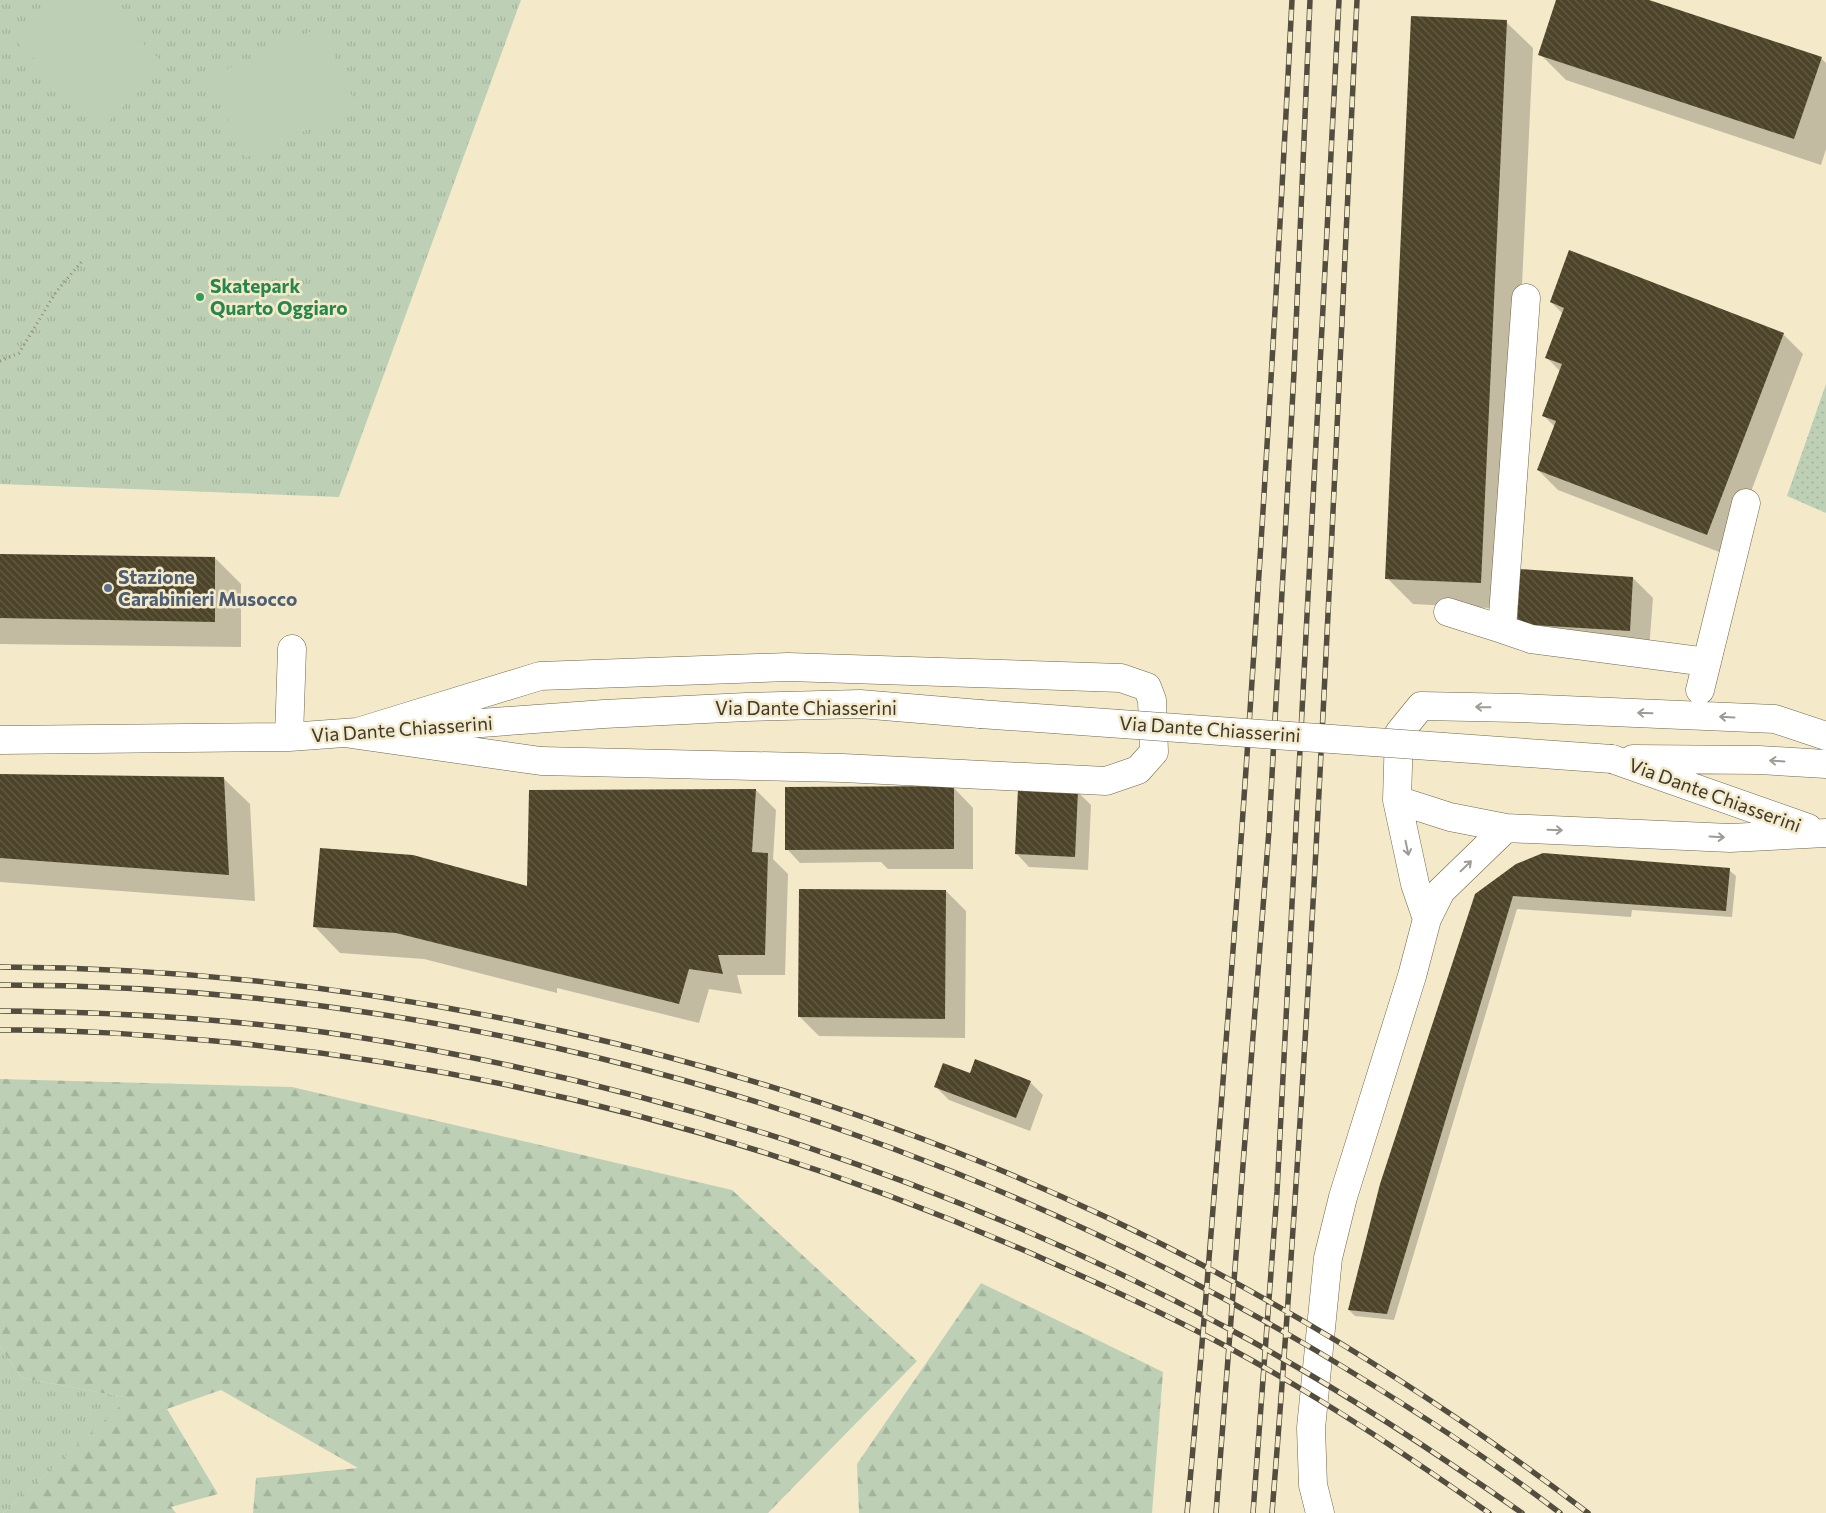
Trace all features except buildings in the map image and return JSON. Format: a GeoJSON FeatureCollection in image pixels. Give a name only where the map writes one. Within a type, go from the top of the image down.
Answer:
{"type":"FeatureCollection","features":[{"type":"Feature","properties":{"kind":"street"},"geometry":{"type":"LineString","coordinates":[[1502,629],[1526,298]]}},
{"type":"Feature","properties":{"kind":"street"},"geometry":{"type":"LineString","coordinates":[[1700,690],[1746,503]]}},
{"type":"Feature","properties":{"kind":"street"},"geometry":{"type":"LineString","coordinates":[[1448,612],[1531,639],[1637,655],[1707,662]]}},
{"type":"Feature","properties":{"kind":"street"},"geometry":{"type":"LineString","coordinates":[[289,737],[292,649]]}},
{"type":"Feature","properties":{"kind":"street"},"geometry":{"type":"LineString","coordinates":[[788,666],[1121,678],[1147,687],[1152,700],[1154,752],[1138,770],[1106,780],[843,768],[541,761],[351,734],[540,676],[788,666]]}},
{"type":"Feature","properties":{"kind":"street","name":"Via Dante Chiasserini"},"geometry":{"type":"LineString","coordinates":[[0,740],[289,737],[351,734],[604,714],[860,704],[1612,759],[1759,760],[1826,764]]}},
{"type":"Feature","properties":{"kind":"street"},"geometry":{"type":"LineString","coordinates":[[1427,919],[1415,884],[1397,800],[1399,733],[1421,706],[1518,708],[1775,719],[1826,736]]}},
{"type":"Feature","properties":{"kind":"street","name":"Via Dante Chiasserini"},"geometry":{"type":"LineString","coordinates":[[1612,759],[1822,832]]}},
{"type":"Feature","properties":{"kind":"street"},"geometry":{"type":"LineString","coordinates":[[1397,800],[1450,817],[1506,828],[1730,838],[1822,832]]}},
{"type":"Feature","properties":{"kind":"street"},"geometry":{"type":"LineString","coordinates":[[1320,1513],[1313,1484],[1311,1428],[1328,1258],[1343,1197],[1412,976],[1427,919],[1441,891],[1506,828]]}},
{"type":"Feature","properties":{"kind":"path"},"geometry":{"type":"LineString","coordinates":[[0,361],[19,353],[56,292],[83,260]]}},
{"type":"Feature","properties":{"kind":"green space"},"geometry":{"type":"Polygon","coordinates":[[[0,0],[521,0],[339,497],[0,484],[0,0]]]}},
{"type":"Feature","properties":{"kind":"green space"},"geometry":{"type":"Polygon","coordinates":[[[55,0],[99,0],[164,64],[103,127],[15,40],[55,0]]]}},
{"type":"Feature","properties":{"kind":"green space"},"geometry":{"type":"Polygon","coordinates":[[[321,27],[357,107],[245,158],[209,77],[321,27]]]}},
{"type":"Feature","properties":{"kind":"green space"},"geometry":{"type":"Polygon","coordinates":[[[1826,384],[1826,513],[1787,496],[1826,384]]]}},
{"type":"Feature","properties":{"kind":"green space"},"geometry":{"type":"Polygon","coordinates":[[[0,1079],[292,1087],[732,1190],[917,1361],[768,1513],[253,1513],[256,1478],[358,1468],[221,1390],[167,1409],[218,1494],[171,1507],[176,1513],[3,1513],[129,1398],[22,1378],[0,1346],[0,1079]]]}},
{"type":"Feature","properties":{"kind":"green space"},"geometry":{"type":"Polygon","coordinates":[[[981,1283],[1163,1372],[1152,1513],[859,1513],[857,1464],[981,1283]]]}},
{"type":"Feature","properties":{"kind":"green space"},"geometry":{"type":"Polygon","coordinates":[[[0,1346],[22,1378],[130,1398],[3,1513],[0,1513],[0,1346]]]}},
{"type":"Feature","properties":{"kind":"railway"},"geometry":{"type":"LineString","coordinates":[[1187,1513],[1236,912],[1254,652],[1292,0]]}},
{"type":"Feature","properties":{"kind":"railway"},"geometry":{"type":"LineString","coordinates":[[1216,1513],[1269,830],[1294,372],[1310,0]]}},
{"type":"Feature","properties":{"kind":"railway"},"geometry":{"type":"LineString","coordinates":[[1253,1513],[1277,1192],[1339,0]]}},
{"type":"Feature","properties":{"kind":"railway"},"geometry":{"type":"LineString","coordinates":[[1272,1513],[1311,946],[1357,0]]}},
{"type":"Feature","properties":{"kind":"railway"},"geometry":{"type":"LineString","coordinates":[[0,967],[143,972],[285,984],[426,1004],[566,1032],[705,1067],[842,1110],[975,1160],[1106,1217],[1232,1281],[1355,1352],[1415,1390],[1474,1430],[1588,1513]]}},
{"type":"Feature","properties":{"kind":"railway"},"geometry":{"type":"LineString","coordinates":[[0,985],[173,991],[345,1009],[514,1039],[682,1080],[846,1132],[1007,1194],[1163,1267],[1315,1350],[1378,1388],[1470,1448],[1560,1513]]}},
{"type":"Feature","properties":{"kind":"railway"},"geometry":{"type":"LineString","coordinates":[[0,1011],[88,1013],[220,1021],[351,1036],[466,1056],[579,1082],[692,1111],[803,1146],[913,1185],[1021,1229],[1127,1277],[1231,1330],[1306,1372],[1379,1417],[1522,1513]]}},
{"type":"Feature","properties":{"kind":"railway"},"geometry":{"type":"LineString","coordinates":[[0,1030],[81,1031],[215,1041],[323,1053],[430,1070],[535,1091],[640,1116],[844,1179],[946,1218],[1046,1260],[1164,1314],[1266,1368],[1331,1407],[1489,1513]]}},
{"type":"Feature","properties":{"kind":"place","name":"Skatepark Quarto Oggiaro"},"geometry":{"type":"Point","coordinates":[200,297]}},
{"type":"Feature","properties":{"kind":"place","name":"Stazione Carabinieri Musocco"},"geometry":{"type":"Point","coordinates":[108,588]}}]}
